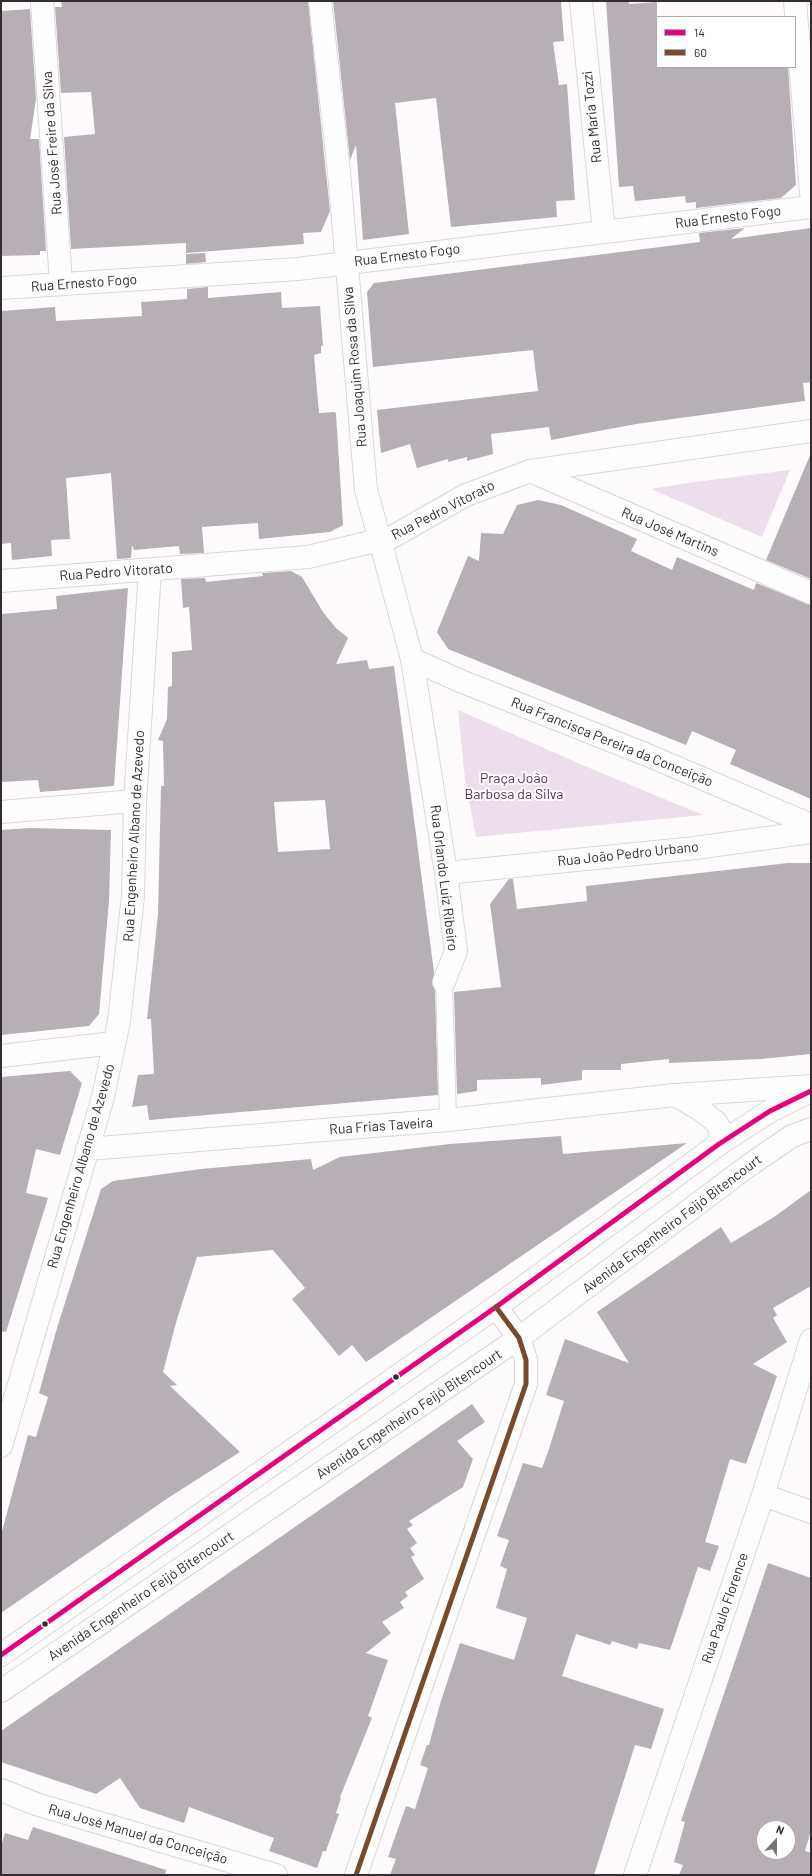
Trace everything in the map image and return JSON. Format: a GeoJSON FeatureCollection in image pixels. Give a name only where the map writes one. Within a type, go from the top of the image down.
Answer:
{"type":"FeatureCollection","features":[{"type":"Feature","properties":{"kind":"street","name":"Rua José Freire da Silva"},"geometry":{"type":"LineString","coordinates":[[42,1],[62,284]]}},
{"type":"Feature","properties":{"kind":"street","name":"Rua Joaquim Rosa da Silva"},"geometry":{"type":"LineString","coordinates":[[320,1],[339,172],[366,490],[412,659]]}},
{"type":"Feature","properties":{"kind":"street","name":"Rua Maria Tozzi"},"geometry":{"type":"LineString","coordinates":[[580,1],[604,232]]}},
{"type":"Feature","properties":{"kind":"street"},"geometry":{"type":"LineString","coordinates":[[795,1],[811,193]]}},
{"type":"Feature","properties":{"kind":"street","name":"Rua Ernesto Fogo"},"geometry":{"type":"LineString","coordinates":[[1,288],[298,269],[811,207]]}},
{"type":"Feature","properties":{"kind":"street","name":"Rua Pedro Vitorato"},"geometry":{"type":"LineString","coordinates":[[1,581],[308,557],[392,537],[466,495],[530,471],[811,432]]}},
{"type":"Feature","properties":{"kind":"street","name":"Rua José Martins"},"geometry":{"type":"LineString","coordinates":[[530,471],[811,593]]}},
{"type":"Feature","properties":{"kind":"street","name":"Rua Engenheiro Albano de Azevedo"},"geometry":{"type":"LineString","coordinates":[[1,1446],[103,1097],[119,1021],[133,896],[136,801],[150,570]]}},
{"type":"Feature","properties":{"kind":"street","name":"Rua Francisca Pereira da Conceição"},"geometry":{"type":"LineString","coordinates":[[412,659],[458,680],[645,754],[811,825]]}},
{"type":"Feature","properties":{"kind":"street","name":"Rua Orlando Luiz Ribeiro"},"geometry":{"type":"LineString","coordinates":[[412,659],[446,873],[456,951],[444,982]]}},
{"type":"Feature","properties":{"kind":"street"},"geometry":{"type":"LineString","coordinates":[[1,812],[136,801]]}},
{"type":"Feature","properties":{"kind":"street","name":"Rua João Pedro Urbano"},"geometry":{"type":"LineString","coordinates":[[446,873],[695,848],[811,832]]}},
{"type":"Feature","properties":{"kind":"street"},"geometry":{"type":"LineString","coordinates":[[1,1056],[114,1043]]}},
{"type":"Feature","properties":{"kind":"street","name":"Rua Frias Taveira"},"geometry":{"type":"LineString","coordinates":[[87,1149],[448,1120],[675,1095],[811,1086]]}},
{"type":"Feature","properties":{"kind":"street"},"geometry":{"type":"LineString","coordinates":[[1,1655],[496,1307],[719,1144],[770,1111],[811,1090]]}},
{"type":"Feature","properties":{"kind":"street"},"geometry":{"type":"LineString","coordinates":[[675,1095],[701,1110],[716,1122],[721,1131],[719,1144]]}},
{"type":"Feature","properties":{"kind":"street","name":"Avenida Engenheiro Feijó Bitencourt"},"geometry":{"type":"LineString","coordinates":[[1,1692],[519,1338],[748,1166],[792,1136],[811,1129]]}},
{"type":"Feature","properties":{"kind":"street"},"geometry":{"type":"LineString","coordinates":[[356,1875],[526,1384],[526,1360],[519,1338],[496,1307]]}},
{"type":"Feature","properties":{"kind":"street","name":"Rua Paulo Florence"},"geometry":{"type":"LineString","coordinates":[[635,1875],[763,1495],[811,1340]]}},
{"type":"Feature","properties":{"kind":"street"},"geometry":{"type":"LineString","coordinates":[[763,1495],[811,1512]]}},
{"type":"Feature","properties":{"kind":"street","name":"Rua José Manuel da Conceição"},"geometry":{"type":"LineString","coordinates":[[1,1790],[36,1804],[276,1875]]}},
{"type":"Feature","properties":{"kind":"lane","name":"Rua Orlando Luiz Ribeiro"},"geometry":{"type":"LineString","coordinates":[[444,982],[448,1120]]}},
{"type":"Feature","properties":{"kind":"green space"},"geometry":{"type":"Polygon","coordinates":[[[790,470],[762,537],[651,489],[680,484],[790,470]]]}},
{"type":"Feature","properties":{"kind":"green space","name":"Praça João Barbosa da Silva"},"geometry":{"type":"Polygon","coordinates":[[[458,710],[587,767],[703,815],[476,837],[465,779],[458,710]]]}},
{"type":"Feature","properties":{"kind":"building"},"geometry":{"type":"Polygon","coordinates":[[[61,1],[308,1],[330,211],[321,232],[303,233],[304,244],[186,253],[186,243],[71,249],[64,137],[95,134],[91,92],[61,93],[55,7],[62,7],[61,1]]]}},
{"type":"Feature","properties":{"kind":"building"},"geometry":{"type":"Polygon","coordinates":[[[333,1],[561,1],[564,41],[553,42],[559,85],[567,84],[575,200],[556,201],[557,217],[451,227],[436,98],[395,103],[409,234],[363,240],[356,145],[350,160],[333,1]]]}},
{"type":"Feature","properties":{"kind":"building"},"geometry":{"type":"Polygon","coordinates":[[[606,1],[629,1],[629,4],[657,2],[656,68],[788,68],[796,185],[781,198],[696,208],[696,202],[686,203],[685,196],[635,201],[633,186],[619,187],[606,1]]]}},
{"type":"Feature","properties":{"kind":"building"},"geometry":{"type":"Polygon","coordinates":[[[30,9],[36,99],[30,139],[39,139],[46,251],[40,251],[40,255],[1,256],[1,11],[30,9]]]}},
{"type":"Feature","properties":{"kind":"building"},"geometry":{"type":"Polygon","coordinates":[[[745,228],[731,239],[811,228],[811,382],[803,383],[805,401],[636,424],[551,440],[549,427],[491,434],[493,454],[467,461],[467,457],[448,462],[448,459],[417,468],[410,444],[381,453],[377,410],[538,391],[533,350],[373,367],[367,292],[374,283],[700,242],[699,233],[745,228]]]}},
{"type":"Feature","properties":{"kind":"building"},"geometry":{"type":"Polygon","coordinates":[[[205,253],[206,262],[186,264],[186,254],[205,253]]]}},
{"type":"Feature","properties":{"kind":"building"},"geometry":{"type":"Polygon","coordinates":[[[208,287],[208,298],[281,292],[282,308],[320,306],[323,346],[321,346],[321,353],[314,355],[319,413],[335,412],[336,414],[343,525],[330,532],[259,539],[258,523],[202,527],[204,553],[180,554],[179,546],[134,550],[132,545],[131,558],[117,559],[111,473],[66,478],[70,539],[51,540],[52,556],[12,560],[11,543],[1,544],[1,311],[55,307],[56,321],[142,316],[141,302],[187,299],[187,289],[208,287]]]}},
{"type":"Feature","properties":{"kind":"building"},"geometry":{"type":"Polygon","coordinates":[[[811,453],[811,579],[766,560],[811,453]]]}},
{"type":"Feature","properties":{"kind":"building"},"geometry":{"type":"Polygon","coordinates":[[[538,500],[561,505],[637,539],[631,551],[672,570],[677,557],[754,590],[756,583],[811,605],[811,799],[730,764],[736,750],[692,731],[686,745],[448,649],[437,632],[468,556],[479,561],[481,533],[503,534],[517,505],[538,500]]]}},
{"type":"Feature","properties":{"kind":"building"},"geometry":{"type":"Polygon","coordinates":[[[291,571],[302,577],[323,612],[336,628],[348,638],[336,664],[367,660],[369,669],[394,666],[434,972],[432,984],[435,990],[438,1095],[149,1120],[147,1105],[132,1107],[138,1075],[154,1074],[151,1019],[147,1019],[158,914],[161,786],[164,786],[163,741],[158,740],[167,719],[168,687],[172,686],[172,652],[192,650],[189,607],[183,608],[181,579],[205,578],[206,582],[263,576],[262,573],[291,571]],[[325,800],[274,802],[278,852],[330,849],[325,800]]]}},
{"type":"Feature","properties":{"kind":"building"},"geometry":{"type":"Polygon","coordinates":[[[128,588],[114,786],[40,792],[38,780],[1,782],[1,614],[57,609],[56,596],[128,588]]]}},
{"type":"Feature","properties":{"kind":"building"},"geometry":{"type":"Polygon","coordinates":[[[30,828],[111,830],[109,901],[99,1014],[89,1026],[1,1035],[1,830],[30,828]]]}},
{"type":"Feature","properties":{"kind":"building"},"geometry":{"type":"Polygon","coordinates":[[[788,863],[811,863],[811,1054],[761,1059],[669,1063],[669,1059],[621,1064],[621,1070],[582,1070],[582,1080],[541,1085],[541,1078],[477,1080],[477,1091],[457,1094],[454,992],[501,987],[490,904],[509,879],[513,879],[517,909],[587,901],[586,886],[788,863]]]}},
{"type":"Feature","properties":{"kind":"building"},"geometry":{"type":"Polygon","coordinates":[[[70,1071],[82,1083],[60,1155],[36,1149],[26,1193],[48,1198],[6,1332],[1,1331],[1,1077],[70,1071]]]}},
{"type":"Feature","properties":{"kind":"building"},"geometry":{"type":"Polygon","coordinates":[[[561,1136],[563,1154],[687,1143],[366,1362],[352,1345],[339,1356],[292,1299],[305,1288],[273,1250],[197,1257],[177,1319],[163,1372],[177,1385],[170,1386],[240,1452],[168,1498],[1,1613],[1,1535],[28,1435],[36,1437],[48,1397],[39,1393],[57,1328],[101,1189],[113,1181],[201,1169],[311,1159],[313,1170],[340,1157],[450,1144],[561,1136]]]}},
{"type":"Feature","properties":{"kind":"building"},"geometry":{"type":"Polygon","coordinates":[[[811,1190],[811,1286],[773,1308],[777,1315],[773,1318],[787,1342],[753,1364],[777,1376],[746,1464],[730,1459],[705,1542],[719,1546],[710,1571],[698,1567],[670,1650],[639,1643],[637,1649],[612,1641],[610,1645],[576,1634],[562,1676],[664,1709],[651,1749],[635,1745],[594,1875],[390,1875],[396,1859],[388,1857],[406,1806],[415,1809],[428,1768],[420,1765],[427,1745],[429,1745],[440,1704],[460,1643],[514,1660],[527,1618],[496,1608],[507,1569],[500,1566],[509,1540],[497,1536],[523,1463],[542,1468],[548,1452],[564,1401],[546,1395],[565,1339],[629,1363],[597,1312],[721,1227],[731,1243],[774,1217],[811,1190]]]}},
{"type":"Feature","properties":{"kind":"building"},"geometry":{"type":"Polygon","coordinates":[[[472,1404],[485,1422],[457,1441],[473,1459],[463,1487],[409,1521],[413,1525],[407,1529],[417,1543],[410,1548],[415,1555],[411,1557],[424,1579],[405,1592],[408,1596],[400,1602],[404,1608],[382,1622],[391,1633],[366,1653],[388,1660],[368,1716],[372,1718],[340,1797],[341,1798],[336,1813],[339,1814],[326,1851],[323,1851],[317,1868],[269,1851],[274,1838],[189,1807],[184,1823],[140,1808],[120,1778],[96,1794],[1,1762],[1,1731],[472,1404]]]}},
{"type":"Feature","properties":{"kind":"building"},"geometry":{"type":"Polygon","coordinates":[[[768,1563],[811,1578],[811,1830],[805,1851],[811,1853],[811,1875],[679,1875],[683,1865],[674,1862],[685,1822],[681,1821],[768,1563]]]}},
{"type":"Feature","properties":{"kind":"building"},"geometry":{"type":"Polygon","coordinates":[[[33,1827],[166,1870],[165,1875],[1,1875],[1,1846],[5,1833],[28,1840],[33,1827]]]}},
{"type":"Feature","properties":{"kind":"transit line","name":"14"},"geometry":{"type":"LineString","coordinates":[[1,1655],[496,1307],[719,1144],[770,1111],[811,1091]]}},
{"type":"Feature","properties":{"kind":"transit line","name":"60"},"geometry":{"type":"LineString","coordinates":[[356,1875],[526,1384],[526,1360],[519,1338],[496,1307]]}}]}
